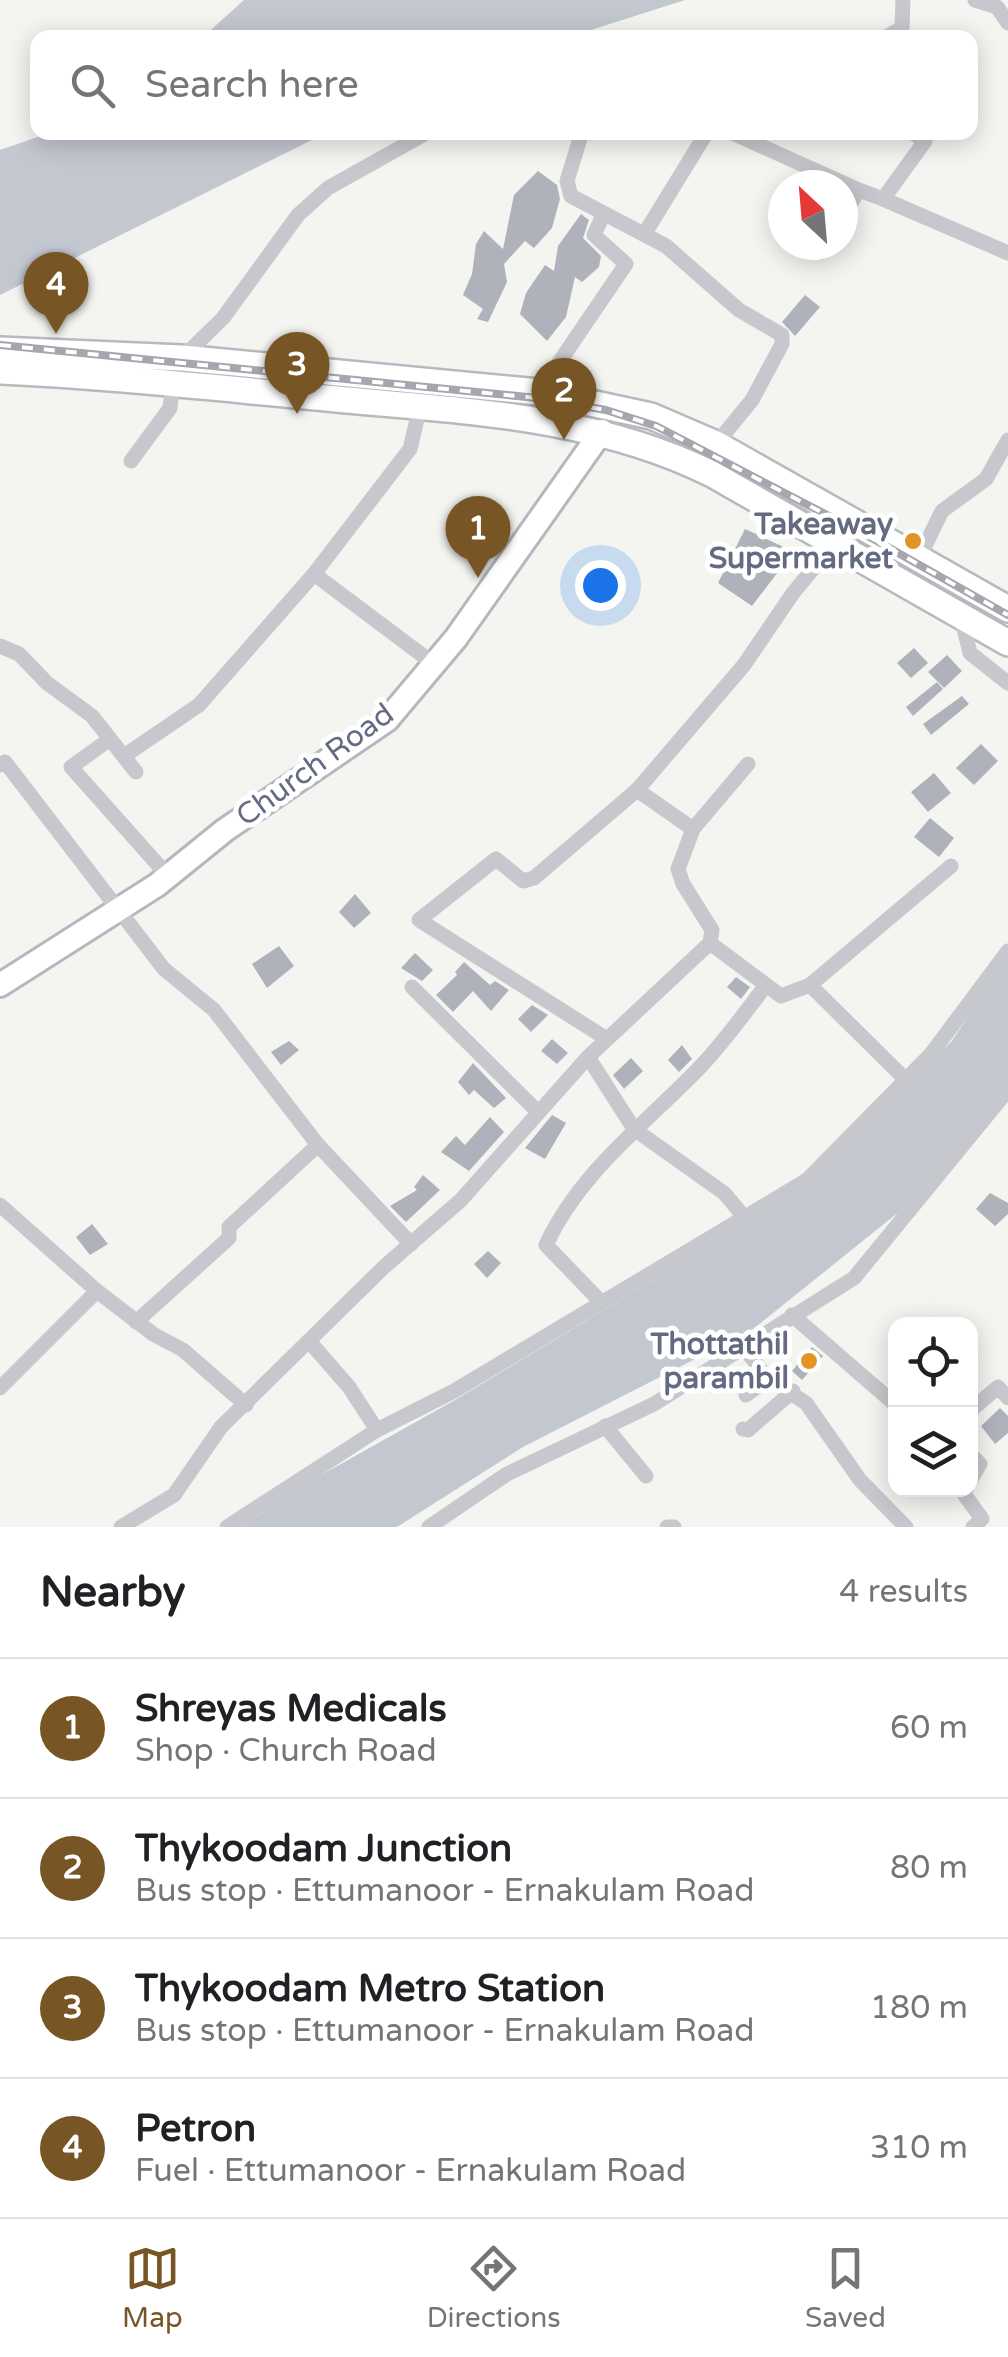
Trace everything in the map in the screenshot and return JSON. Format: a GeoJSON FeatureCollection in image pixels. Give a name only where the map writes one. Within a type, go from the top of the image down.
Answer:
{"type":"FeatureCollection","features":[{"type":"Feature","properties":{"kind":"main road"},"geometry":{"type":"LineString","coordinates":[[0,350],[177,370],[602,431],[674,456],[1008,642]]}},
{"type":"Feature","properties":{"kind":"main road"},"geometry":{"type":"LineString","coordinates":[[0,371],[177,370],[539,392],[651,416],[716,444],[1008,609]]}},
{"type":"Feature","properties":{"kind":"main road"},"geometry":{"type":"LineString","coordinates":[[794,520],[807,497]]}},
{"type":"Feature","properties":{"kind":"street"},"geometry":{"type":"LineString","coordinates":[[895,30],[902,0]]}},
{"type":"Feature","properties":{"kind":"street"},"geometry":{"type":"LineString","coordinates":[[975,0],[997,7],[1007,21]]}},
{"type":"Feature","properties":{"kind":"street"},"geometry":{"type":"LineString","coordinates":[[131,461],[170,408],[177,370],[223,318],[298,215],[328,188],[414,140]]}},
{"type":"Feature","properties":{"kind":"street"},"geometry":{"type":"LineString","coordinates":[[580,140],[566,189],[604,215],[644,233],[688,261],[739,310],[783,338],[752,400],[716,444]]}},
{"type":"Feature","properties":{"kind":"street"},"geometry":{"type":"LineString","coordinates":[[644,233],[702,140]]}},
{"type":"Feature","properties":{"kind":"street"},"geometry":{"type":"LineString","coordinates":[[748,140],[814,170]]}},
{"type":"Feature","properties":{"kind":"street"},"geometry":{"type":"LineString","coordinates":[[882,199],[923,140]]}},
{"type":"Feature","properties":{"kind":"street"},"geometry":{"type":"LineString","coordinates":[[858,190],[1008,252]]}},
{"type":"Feature","properties":{"kind":"street"},"geometry":{"type":"LineString","coordinates":[[539,392],[626,264],[594,235],[604,215]]}},
{"type":"Feature","properties":{"kind":"street"},"geometry":{"type":"LineString","coordinates":[[124,756],[199,705],[314,574],[410,449],[420,407]]}},
{"type":"Feature","properties":{"kind":"street","name":"Church Road"},"geometry":{"type":"LineString","coordinates":[[0,986],[168,876],[226,830],[386,720],[434,664],[602,431]]}},
{"type":"Feature","properties":{"kind":"street"},"geometry":{"type":"LineString","coordinates":[[920,556],[942,511],[986,479],[1008,440]]}},
{"type":"Feature","properties":{"kind":"street"},"geometry":{"type":"LineString","coordinates":[[607,1038],[419,920],[496,859],[523,881],[534,878],[637,790],[744,665],[810,570],[834,544]]}},
{"type":"Feature","properties":{"kind":"street"},"geometry":{"type":"LineString","coordinates":[[314,574],[434,664]]}},
{"type":"Feature","properties":{"kind":"street"},"geometry":{"type":"LineString","coordinates":[[958,580],[988,586],[1008,601]]}},
{"type":"Feature","properties":{"kind":"street"},"geometry":{"type":"LineString","coordinates":[[960,613],[970,653],[1008,683]]}},
{"type":"Feature","properties":{"kind":"street"},"geometry":{"type":"LineString","coordinates":[[0,646],[30,662],[47,683],[92,716],[136,772]]}},
{"type":"Feature","properties":{"kind":"street"},"geometry":{"type":"LineString","coordinates":[[110,739],[70,767],[168,876]]}},
{"type":"Feature","properties":{"kind":"street"},"geometry":{"type":"LineString","coordinates":[[0,766],[5,762],[164,970],[214,1010],[318,1145],[411,1244]]}},
{"type":"Feature","properties":{"kind":"street"},"geometry":{"type":"LineString","coordinates":[[121,1527],[174,1494],[221,1427],[308,1340],[461,1200],[588,1057],[710,942],[712,930],[682,884],[678,869],[694,829],[748,764]]}},
{"type":"Feature","properties":{"kind":"street"},"geometry":{"type":"LineString","coordinates":[[637,790],[694,829]]}},
{"type":"Feature","properties":{"kind":"street"},"geometry":{"type":"LineString","coordinates":[[710,942],[766,985],[788,996],[810,985],[950,866]]}},
{"type":"Feature","properties":{"kind":"street"},"geometry":{"type":"LineString","coordinates":[[227,1527],[376,1430],[454,1391],[807,1180],[906,1081],[1008,951]]}},
{"type":"Feature","properties":{"kind":"street"},"geometry":{"type":"LineString","coordinates":[[600,1302],[546,1245],[560,1215],[634,1129],[700,1067],[766,985]]}},
{"type":"Feature","properties":{"kind":"street"},"geometry":{"type":"LineString","coordinates":[[810,985],[906,1081]]}},
{"type":"Feature","properties":{"kind":"street"},"geometry":{"type":"LineString","coordinates":[[412,986],[538,1112]]}},
{"type":"Feature","properties":{"kind":"street"},"geometry":{"type":"LineString","coordinates":[[588,1057],[634,1129],[724,1193],[746,1219]]}},
{"type":"Feature","properties":{"kind":"street"},"geometry":{"type":"LineString","coordinates":[[440,1524],[507,1474],[654,1404],[742,1345],[854,1278],[1008,1090]]}},
{"type":"Feature","properties":{"kind":"street"},"geometry":{"type":"LineString","coordinates":[[136,1322],[229,1238],[229,1227],[318,1145]]}},
{"type":"Feature","properties":{"kind":"street"},"geometry":{"type":"LineString","coordinates":[[0,1205],[96,1291],[136,1322],[183,1350],[246,1404]]}},
{"type":"Feature","properties":{"kind":"street"},"geometry":{"type":"LineString","coordinates":[[0,1388],[96,1291]]}},
{"type":"Feature","properties":{"kind":"street"},"geometry":{"type":"LineString","coordinates":[[792,1315],[888,1399]]}},
{"type":"Feature","properties":{"kind":"street"},"geometry":{"type":"LineString","coordinates":[[308,1340],[349,1387],[376,1430]]}},
{"type":"Feature","properties":{"kind":"street"},"geometry":{"type":"LineString","coordinates":[[742,1345],[768,1379],[793,1392],[823,1423],[860,1480],[906,1527]]}},
{"type":"Feature","properties":{"kind":"street"},"geometry":{"type":"LineString","coordinates":[[746,1394],[768,1379]]}},
{"type":"Feature","properties":{"kind":"street"},"geometry":{"type":"LineString","coordinates":[[975,1407],[998,1388],[1008,1398]]}},
{"type":"Feature","properties":{"kind":"street"},"geometry":{"type":"LineString","coordinates":[[743,1430],[748,1430],[793,1392]]}},
{"type":"Feature","properties":{"kind":"street"},"geometry":{"type":"LineString","coordinates":[[605,1426],[646,1476]]}},
{"type":"Feature","properties":{"kind":"street"},"geometry":{"type":"LineString","coordinates":[[883,1502],[888,1497]]}},
{"type":"Feature","properties":{"kind":"street"},"geometry":{"type":"LineString","coordinates":[[966,1497],[982,1519],[973,1527]]}},
{"type":"Feature","properties":{"kind":"shaded area"},"geometry":{"type":"Polygon","coordinates":[[[244,0],[685,0],[591,30],[211,30],[244,0]]]}},
{"type":"Feature","properties":{"kind":"shaded area"},"geometry":{"type":"Polygon","coordinates":[[[30,140],[312,140],[0,295],[0,150],[30,140]]]}},
{"type":"Feature","properties":{"kind":"shaded area"},"geometry":{"type":"Polygon","coordinates":[[[1008,958],[1008,1085],[905,1207],[752,1330],[523,1447],[397,1527],[241,1527],[314,1479],[455,1400],[810,1186],[951,1042],[1008,958]]]}},
{"type":"Feature","properties":{"kind":"building"},"geometry":{"type":"Polygon","coordinates":[[[538,171],[557,185],[560,199],[552,228],[534,248],[525,241],[504,264],[507,282],[488,322],[477,319],[483,309],[463,295],[472,274],[476,244],[484,231],[503,249],[514,195],[538,171]]]}},
{"type":"Feature","properties":{"kind":"building"},"geometry":{"type":"Polygon","coordinates":[[[581,214],[589,220],[583,238],[601,256],[599,267],[582,282],[575,277],[566,317],[547,341],[520,314],[526,293],[545,265],[554,271],[558,246],[581,214]]]}},
{"type":"Feature","properties":{"kind":"building"},"geometry":{"type":"Polygon","coordinates":[[[805,295],[820,307],[795,336],[782,322],[805,295]]]}},
{"type":"Feature","properties":{"kind":"building"},"geometry":{"type":"Polygon","coordinates":[[[745,529],[786,548],[784,564],[752,606],[718,583],[745,529]]]}},
{"type":"Feature","properties":{"kind":"building"},"geometry":{"type":"Polygon","coordinates":[[[914,648],[928,663],[911,678],[897,663],[914,648]]]}},
{"type":"Feature","properties":{"kind":"building"},"geometry":{"type":"Polygon","coordinates":[[[947,655],[962,671],[944,688],[928,672],[947,655]]]}},
{"type":"Feature","properties":{"kind":"building"},"geometry":{"type":"Polygon","coordinates":[[[937,682],[943,689],[913,716],[906,707],[937,682]]]}},
{"type":"Feature","properties":{"kind":"building"},"geometry":{"type":"Polygon","coordinates":[[[962,696],[969,704],[931,735],[923,724],[962,696]]]}},
{"type":"Feature","properties":{"kind":"building"},"geometry":{"type":"Polygon","coordinates":[[[981,744],[998,761],[974,785],[956,768],[981,744]]]}},
{"type":"Feature","properties":{"kind":"building"},"geometry":{"type":"Polygon","coordinates":[[[934,773],[951,793],[928,812],[911,792],[934,773]]]}},
{"type":"Feature","properties":{"kind":"building"},"geometry":{"type":"Polygon","coordinates":[[[930,818],[954,838],[939,857],[914,837],[930,818]]]}},
{"type":"Feature","properties":{"kind":"building"},"geometry":{"type":"Polygon","coordinates":[[[355,894],[371,913],[354,928],[339,912],[355,894]]]}},
{"type":"Feature","properties":{"kind":"building"},"geometry":{"type":"Polygon","coordinates":[[[279,946],[294,966],[267,988],[252,964],[279,946]]]}},
{"type":"Feature","properties":{"kind":"building"},"geometry":{"type":"Polygon","coordinates":[[[415,953],[433,970],[422,981],[401,968],[415,953]]]}},
{"type":"Feature","properties":{"kind":"building"},"geometry":{"type":"Polygon","coordinates":[[[464,962],[490,985],[495,981],[509,990],[491,1011],[473,991],[453,1012],[436,995],[457,975],[455,972],[464,962]]]}},
{"type":"Feature","properties":{"kind":"building"},"geometry":{"type":"Polygon","coordinates":[[[736,977],[750,987],[741,999],[727,987],[736,977]]]}},
{"type":"Feature","properties":{"kind":"building"},"geometry":{"type":"Polygon","coordinates":[[[532,1005],[548,1015],[531,1032],[518,1019],[532,1005]]]}},
{"type":"Feature","properties":{"kind":"building"},"geometry":{"type":"Polygon","coordinates":[[[552,1039],[568,1053],[557,1064],[541,1051],[552,1039]]]}},
{"type":"Feature","properties":{"kind":"building"},"geometry":{"type":"Polygon","coordinates":[[[289,1041],[299,1050],[281,1065],[271,1052],[289,1041]]]}},
{"type":"Feature","properties":{"kind":"building"},"geometry":{"type":"Polygon","coordinates":[[[682,1045],[692,1059],[679,1072],[668,1060],[682,1045]]]}},
{"type":"Feature","properties":{"kind":"building"},"geometry":{"type":"Polygon","coordinates":[[[631,1058],[643,1071],[624,1089],[613,1075],[631,1058]]]}},
{"type":"Feature","properties":{"kind":"building"},"geometry":{"type":"Polygon","coordinates":[[[473,1063],[506,1098],[494,1108],[474,1090],[469,1095],[458,1082],[473,1063]]]}},
{"type":"Feature","properties":{"kind":"building"},"geometry":{"type":"Polygon","coordinates":[[[552,1115],[566,1123],[545,1159],[525,1148],[552,1115]]]}},
{"type":"Feature","properties":{"kind":"building"},"geometry":{"type":"Polygon","coordinates":[[[490,1117],[504,1132],[469,1171],[441,1152],[456,1136],[465,1145],[490,1117]]]}},
{"type":"Feature","properties":{"kind":"building"},"geometry":{"type":"Polygon","coordinates":[[[423,1175],[440,1190],[406,1222],[390,1206],[417,1190],[414,1187],[423,1175]]]}},
{"type":"Feature","properties":{"kind":"building"},"geometry":{"type":"Polygon","coordinates":[[[990,1193],[1008,1203],[1008,1214],[995,1226],[976,1209],[990,1193]]]}},
{"type":"Feature","properties":{"kind":"building"},"geometry":{"type":"Polygon","coordinates":[[[92,1224],[108,1244],[90,1255],[76,1237],[92,1224]]]}},
{"type":"Feature","properties":{"kind":"building"},"geometry":{"type":"Polygon","coordinates":[[[488,1251],[501,1263],[487,1278],[474,1264],[488,1251]]]}},
{"type":"Feature","properties":{"kind":"building","name":"Thottathil parambil"},"geometry":{"type":"Polygon","coordinates":[[[812,1347],[823,1356],[802,1380],[792,1371],[812,1347]]]}},
{"type":"Feature","properties":{"kind":"building"},"geometry":{"type":"Polygon","coordinates":[[[1000,1408],[1008,1416],[1008,1433],[995,1444],[981,1426],[1000,1408]]]}},
{"type":"Feature","properties":{"kind":"railway"},"geometry":{"type":"LineString","coordinates":[[0,345],[537,398],[606,410],[656,426],[877,541],[1008,615]]}},
{"type":"Feature","properties":{"kind":"place","name":"Petron"},"geometry":{"type":"Point","coordinates":[56,334]}},
{"type":"Feature","properties":{"kind":"place","name":"Thykoodam Metro Station"},"geometry":{"type":"Point","coordinates":[297,414]}},
{"type":"Feature","properties":{"kind":"place","name":"Thykoodam Junction"},"geometry":{"type":"Point","coordinates":[564,440]}},
{"type":"Feature","properties":{"kind":"place","name":"Takeaway Supermarket"},"geometry":{"type":"Point","coordinates":[913,541]}},
{"type":"Feature","properties":{"kind":"place","name":"Shreyas Medicals"},"geometry":{"type":"Point","coordinates":[478,578]}},
{"type":"Feature","properties":{"kind":"place","name":"Thottathil parambil"},"geometry":{"type":"Point","coordinates":[809,1361]}}]}
